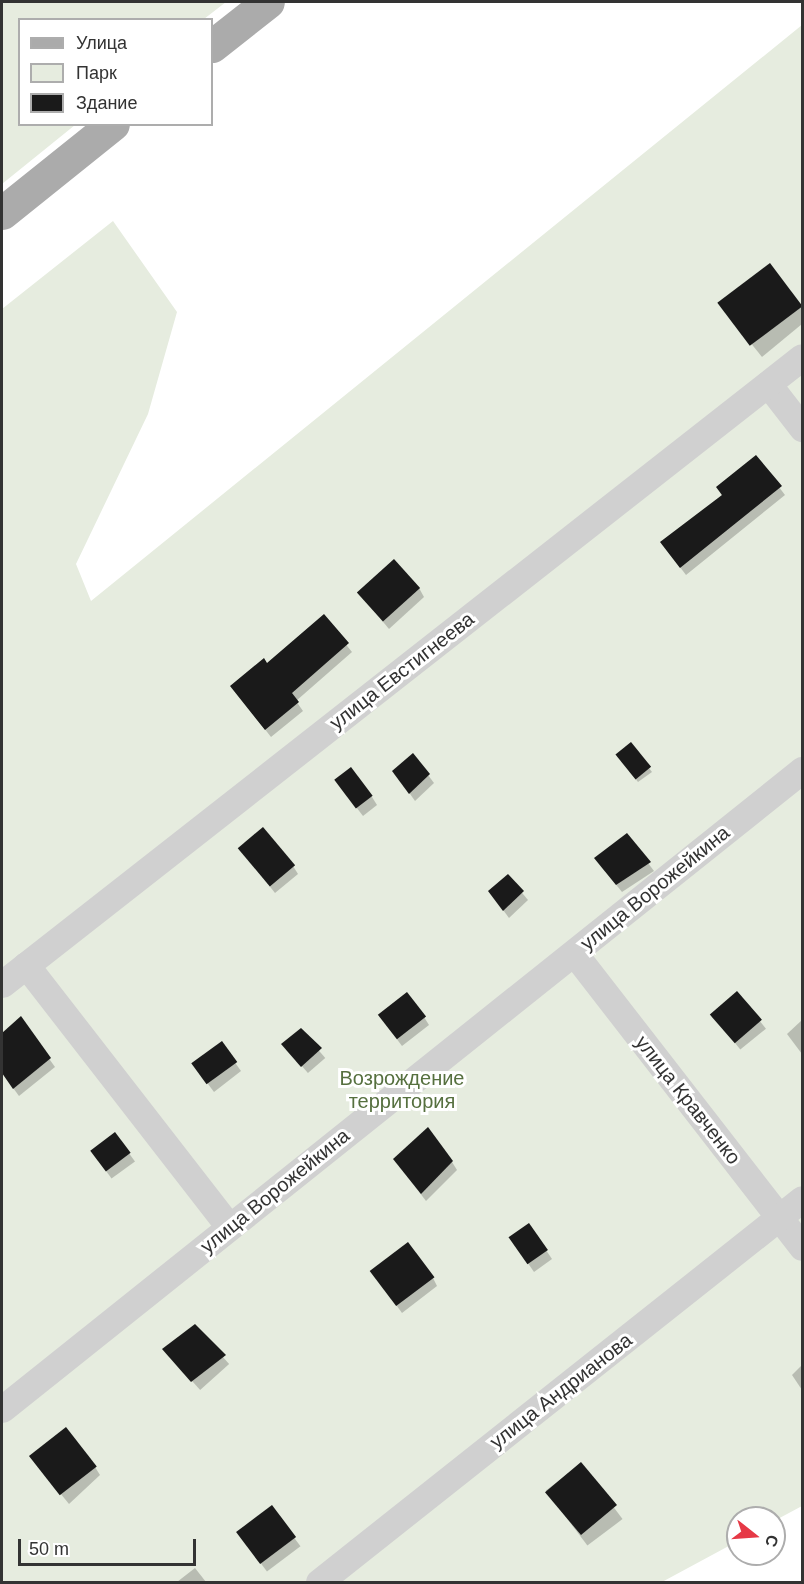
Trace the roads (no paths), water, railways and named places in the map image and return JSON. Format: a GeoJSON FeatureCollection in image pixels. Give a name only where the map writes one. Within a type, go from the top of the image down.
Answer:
{"type":"FeatureCollection","features":[{"type":"Feature","properties":{"kind":"main road"},"geometry":{"type":"LineString","coordinates":[[213,45],[268,2]]}},
{"type":"Feature","properties":{"kind":"main road"},"geometry":{"type":"LineString","coordinates":[[2,213],[111,126]]}},
{"type":"Feature","properties":{"kind":"street","name":"улица Евстигнеева"},"geometry":{"type":"LineString","coordinates":[[2,984],[802,357]]}},
{"type":"Feature","properties":{"kind":"street"},"geometry":{"type":"LineString","coordinates":[[768,384],[802,428]]}},
{"type":"Feature","properties":{"kind":"street","name":"улица Ворожейкина"},"geometry":{"type":"LineString","coordinates":[[2,1409],[802,771]]}},
{"type":"Feature","properties":{"kind":"street","name":"улица Кравченко"},"geometry":{"type":"LineString","coordinates":[[574,953],[802,1247]]}},
{"type":"Feature","properties":{"kind":"street"},"geometry":{"type":"LineString","coordinates":[[26,965],[229,1227]]}},
{"type":"Feature","properties":{"kind":"street","name":"улица Андрианова"},"geometry":{"type":"LineString","coordinates":[[319,1582],[802,1199]]}},
{"type":"Feature","properties":{"kind":"park label","name":"Возрождение территория"},"geometry":{"type":"Point","coordinates":[402,1090]}}]}
